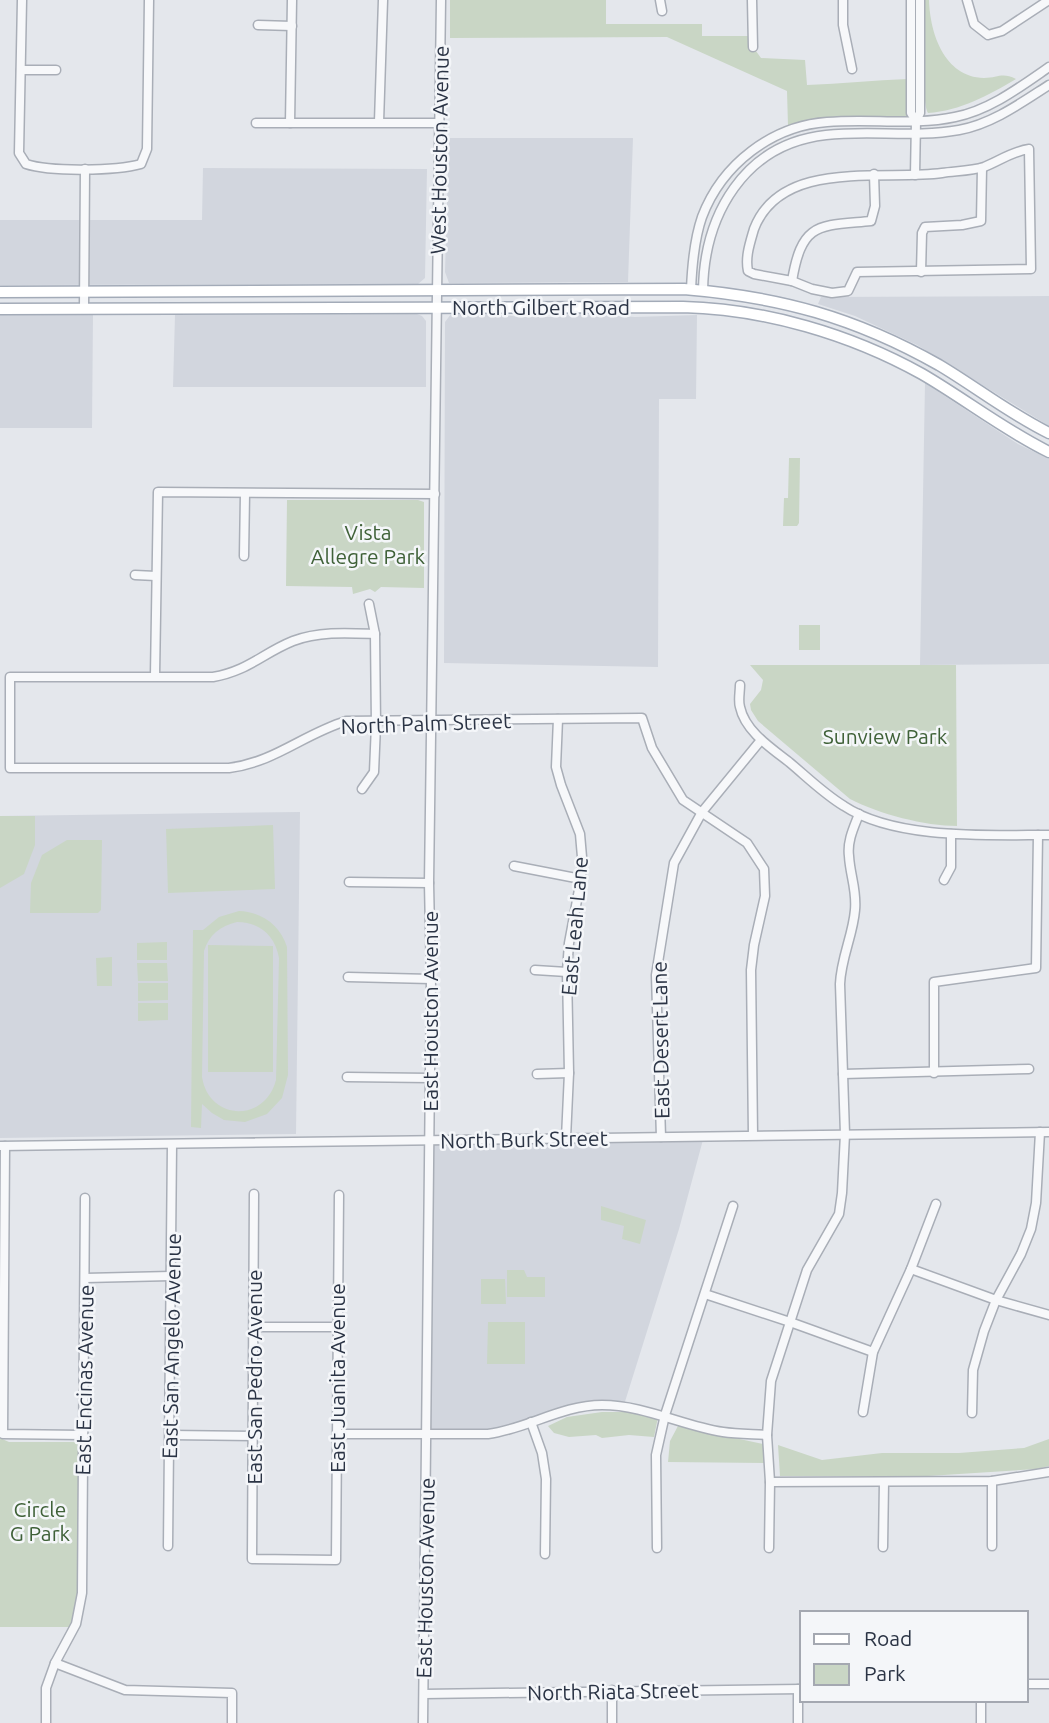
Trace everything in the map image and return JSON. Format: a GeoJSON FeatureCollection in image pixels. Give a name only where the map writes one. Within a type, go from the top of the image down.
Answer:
{"type":"FeatureCollection","features":[{"type":"Feature","properties":{"kind":"main road","name":"North Gilbert Road"},"geometry":{"type":"LineString","coordinates":[[0,309],[177,308],[703,291],[791,304],[872,331],[943,368],[1049,433]]}},
{"type":"Feature","properties":{"kind":"main road","name":"North Gilbert Road"},"geometry":{"type":"LineString","coordinates":[[0,292],[177,292],[692,307],[768,317],[831,334],[886,356],[922,374],[1013,433],[1049,452]]}},
{"type":"Feature","properties":{"kind":"main road"},"geometry":{"type":"LineString","coordinates":[[177,292],[177,308]]}},
{"type":"Feature","properties":{"kind":"street"},"geometry":{"type":"LineString","coordinates":[[22,0],[19,153],[26,164],[38,168],[85,169],[132,167],[141,164],[147,149],[149,0]]}},
{"type":"Feature","properties":{"kind":"street"},"geometry":{"type":"LineString","coordinates":[[290,123],[292,0]]}},
{"type":"Feature","properties":{"kind":"street"},"geometry":{"type":"LineString","coordinates":[[379,122],[383,0]]}},
{"type":"Feature","properties":{"kind":"street","name":"West Houston Avenue"},"geometry":{"type":"LineString","coordinates":[[436,299],[441,0]]}},
{"type":"Feature","properties":{"kind":"street"},"geometry":{"type":"LineString","coordinates":[[660,0],[662,11]]}},
{"type":"Feature","properties":{"kind":"street"},"geometry":{"type":"LineString","coordinates":[[752,0],[753,47]]}},
{"type":"Feature","properties":{"kind":"street"},"geometry":{"type":"LineString","coordinates":[[843,0],[844,25],[852,69]]}},
{"type":"Feature","properties":{"kind":"street"},"geometry":{"type":"LineString","coordinates":[[911,0],[911,113],[916,121]]}},
{"type":"Feature","properties":{"kind":"street"},"geometry":{"type":"LineString","coordinates":[[915,175],[916,121],[920,113],[920,0]]}},
{"type":"Feature","properties":{"kind":"street"},"geometry":{"type":"LineString","coordinates":[[967,0],[974,24],[988,35],[1002,31],[1049,0]]}},
{"type":"Feature","properties":{"kind":"street"},"geometry":{"type":"LineString","coordinates":[[258,25],[292,26]]}},
{"type":"Feature","properties":{"kind":"street"},"geometry":{"type":"LineString","coordinates":[[691,290],[694,247],[705,211],[720,182],[757,146],[785,132],[813,123],[916,121],[955,117],[1004,97],[1049,68]]}},
{"type":"Feature","properties":{"kind":"street"},"geometry":{"type":"LineString","coordinates":[[21,70],[56,70]]}},
{"type":"Feature","properties":{"kind":"street"},"geometry":{"type":"LineString","coordinates":[[703,291],[707,253],[715,222],[730,192],[752,168],[785,147],[822,136],[953,131],[979,124],[1011,109],[1049,85]]}},
{"type":"Feature","properties":{"kind":"street"},"geometry":{"type":"LineString","coordinates":[[256,123],[440,123]]}},
{"type":"Feature","properties":{"kind":"street"},"geometry":{"type":"LineString","coordinates":[[1029,149],[1031,269],[857,272],[848,291],[832,293],[748,271],[746,262],[750,242],[759,217],[781,196],[796,187],[837,176],[915,175],[982,168],[1029,149]]}},
{"type":"Feature","properties":{"kind":"street"},"geometry":{"type":"LineString","coordinates":[[921,272],[922,233],[925,228],[962,226],[981,221],[982,168]]}},
{"type":"Feature","properties":{"kind":"street"},"geometry":{"type":"LineString","coordinates":[[84,308],[85,169]]}},
{"type":"Feature","properties":{"kind":"street"},"geometry":{"type":"LineString","coordinates":[[792,281],[795,259],[803,242],[812,232],[834,223],[871,221],[874,216],[874,174]]}},
{"type":"Feature","properties":{"kind":"street","name":"East Houston Avenue"},"geometry":{"type":"LineString","coordinates":[[423,1723],[436,299]]}},
{"type":"Feature","properties":{"kind":"street"},"geometry":{"type":"LineString","coordinates":[[375,634],[320,635],[293,641],[232,674],[213,677],[155,676],[158,492],[435,494]]}},
{"type":"Feature","properties":{"kind":"street"},"geometry":{"type":"LineString","coordinates":[[244,556],[245,494]]}},
{"type":"Feature","properties":{"kind":"street"},"geometry":{"type":"LineString","coordinates":[[135,575],[156,576]]}},
{"type":"Feature","properties":{"kind":"street"},"geometry":{"type":"LineString","coordinates":[[362,789],[374,772],[376,720],[375,634],[369,604]]}},
{"type":"Feature","properties":{"kind":"street","name":"North Palm Street"},"geometry":{"type":"LineString","coordinates":[[155,676],[10,677],[10,768],[229,768],[252,765],[271,758],[302,739],[346,721],[642,718],[652,748],[684,800],[702,812]]}},
{"type":"Feature","properties":{"kind":"street"},"geometry":{"type":"LineString","coordinates":[[740,685],[740,707],[747,722],[761,740],[843,806],[859,814],[919,831],[1049,835]]}},
{"type":"Feature","properties":{"kind":"street","name":"East Leah Lane"},"geometry":{"type":"LineString","coordinates":[[558,719],[556,767],[580,834],[581,879],[569,943],[567,972],[569,1073],[566,1138]]}},
{"type":"Feature","properties":{"kind":"street","name":"East Desert Lane"},"geometry":{"type":"LineString","coordinates":[[661,1137],[657,957],[674,863],[702,812],[761,740]]}},
{"type":"Feature","properties":{"kind":"street"},"geometry":{"type":"LineString","coordinates":[[702,812],[747,843],[764,869],[765,896],[751,971],[753,1135]]}},
{"type":"Feature","properties":{"kind":"street"},"geometry":{"type":"LineString","coordinates":[[769,1548],[770,1482],[767,1435],[771,1381],[807,1270],[839,1214],[845,1134],[841,964],[854,920],[856,895],[849,839],[859,814]]}},
{"type":"Feature","properties":{"kind":"street"},"geometry":{"type":"LineString","coordinates":[[944,880],[951,867],[951,834]]}},
{"type":"Feature","properties":{"kind":"street"},"geometry":{"type":"LineString","coordinates":[[934,1073],[934,982],[1036,968],[1038,835]]}},
{"type":"Feature","properties":{"kind":"street"},"geometry":{"type":"LineString","coordinates":[[514,866],[581,879]]}},
{"type":"Feature","properties":{"kind":"street"},"geometry":{"type":"LineString","coordinates":[[349,882],[429,883]]}},
{"type":"Feature","properties":{"kind":"street"},"geometry":{"type":"LineString","coordinates":[[535,970],[567,972]]}},
{"type":"Feature","properties":{"kind":"street"},"geometry":{"type":"LineString","coordinates":[[348,977],[431,979]]}},
{"type":"Feature","properties":{"kind":"street"},"geometry":{"type":"LineString","coordinates":[[843,1074],[1029,1069]]}},
{"type":"Feature","properties":{"kind":"street"},"geometry":{"type":"LineString","coordinates":[[537,1074],[569,1073]]}},
{"type":"Feature","properties":{"kind":"street"},"geometry":{"type":"LineString","coordinates":[[347,1077],[430,1078]]}},
{"type":"Feature","properties":{"kind":"street"},"geometry":{"type":"LineString","coordinates":[[972,1413],[973,1370],[996,1300],[1031,1229],[1044,1132]]}},
{"type":"Feature","properties":{"kind":"street","name":"North Burk Street"},"geometry":{"type":"LineString","coordinates":[[3,1146],[1044,1132]]}},
{"type":"Feature","properties":{"kind":"street","name":"East San Angelo Avenue"},"geometry":{"type":"LineString","coordinates":[[168,1546],[172,1145]]}},
{"type":"Feature","properties":{"kind":"street"},"geometry":{"type":"LineString","coordinates":[[3,1146],[3,1434],[83,1435]]}},
{"type":"Feature","properties":{"kind":"street","name":"East San Pedro Avenue"},"geometry":{"type":"LineString","coordinates":[[252,1559],[254,1194]]}},
{"type":"Feature","properties":{"kind":"street","name":"East Juanita Avenue"},"geometry":{"type":"LineString","coordinates":[[252,1559],[336,1560],[339,1195]]}},
{"type":"Feature","properties":{"kind":"street","name":"East Encinas Avenue"},"geometry":{"type":"LineString","coordinates":[[46,1723],[46,1688],[55,1663],[76,1624],[82,1593],[85,1198]]}},
{"type":"Feature","properties":{"kind":"street"},"geometry":{"type":"LineString","coordinates":[[863,1412],[873,1352],[911,1269],[936,1204]]}},
{"type":"Feature","properties":{"kind":"street"},"geometry":{"type":"LineString","coordinates":[[657,1548],[656,1455],[665,1415],[733,1206]]}},
{"type":"Feature","properties":{"kind":"street"},"geometry":{"type":"LineString","coordinates":[[911,1269],[996,1300],[1049,1315]]}},
{"type":"Feature","properties":{"kind":"street"},"geometry":{"type":"LineString","coordinates":[[85,1278],[172,1276]]}},
{"type":"Feature","properties":{"kind":"street"},"geometry":{"type":"LineString","coordinates":[[705,1294],[873,1352]]}},
{"type":"Feature","properties":{"kind":"street"},"geometry":{"type":"LineString","coordinates":[[254,1327],[337,1327]]}},
{"type":"Feature","properties":{"kind":"street"},"geometry":{"type":"LineString","coordinates":[[337,1434],[488,1434],[508,1431],[573,1409],[603,1405],[665,1415],[723,1432],[767,1435]]}},
{"type":"Feature","properties":{"kind":"street"},"geometry":{"type":"LineString","coordinates":[[531,1422],[546,1479],[545,1554]]}},
{"type":"Feature","properties":{"kind":"street"},"geometry":{"type":"LineString","coordinates":[[170,1435],[254,1436]]}},
{"type":"Feature","properties":{"kind":"street"},"geometry":{"type":"LineString","coordinates":[[770,1482],[992,1480],[1049,1472]]}},
{"type":"Feature","properties":{"kind":"street"},"geometry":{"type":"LineString","coordinates":[[992,1480],[992,1546]]}},
{"type":"Feature","properties":{"kind":"street"},"geometry":{"type":"LineString","coordinates":[[883,1546],[884,1482]]}},
{"type":"Feature","properties":{"kind":"street"},"geometry":{"type":"LineString","coordinates":[[55,1663],[124,1690],[232,1693],[232,1723]]}},
{"type":"Feature","properties":{"kind":"street"},"geometry":{"type":"LineString","coordinates":[[1028,1685],[1049,1684]]}},
{"type":"Feature","properties":{"kind":"street"},"geometry":{"type":"LineString","coordinates":[[797,1723],[800,1689]]}},
{"type":"Feature","properties":{"kind":"street","name":"North Riata Street"},"geometry":{"type":"LineString","coordinates":[[424,1694],[800,1689]]}},
{"type":"Feature","properties":{"kind":"street"},"geometry":{"type":"LineString","coordinates":[[612,1690],[612,1723]]}},
{"type":"Feature","properties":{"kind":"street"},"geometry":{"type":"LineString","coordinates":[[981,1702],[981,1723]]}},
{"type":"Feature","properties":{"kind":"shaded area"},"geometry":{"type":"Polygon","coordinates":[[[449,138],[633,138],[628,282],[449,283],[445,272],[449,138]]]}},
{"type":"Feature","properties":{"kind":"shaded area"},"geometry":{"type":"Polygon","coordinates":[[[203,168],[427,169],[425,278],[418,284],[0,285],[0,220],[202,220],[203,168]]]}},
{"type":"Feature","properties":{"kind":"shaded area"},"geometry":{"type":"Polygon","coordinates":[[[1049,296],[1049,426],[917,345],[855,316],[818,304],[821,297],[1049,296]]]}},
{"type":"Feature","properties":{"kind":"shaded area"},"geometry":{"type":"Polygon","coordinates":[[[488,313],[520,317],[551,317],[570,313],[635,317],[697,315],[696,399],[659,399],[658,667],[444,663],[445,322],[451,314],[488,313]]]}},
{"type":"Feature","properties":{"kind":"shaded area"},"geometry":{"type":"Polygon","coordinates":[[[417,314],[426,321],[426,387],[173,387],[175,315],[417,314]]]}},
{"type":"Feature","properties":{"kind":"shaded area"},"geometry":{"type":"Polygon","coordinates":[[[0,315],[93,315],[92,428],[0,428],[0,315]]]}},
{"type":"Feature","properties":{"kind":"shaded area"},"geometry":{"type":"Polygon","coordinates":[[[925,383],[1018,444],[1049,459],[1049,664],[920,665],[925,383]]]}},
{"type":"Feature","properties":{"kind":"shaded area"},"geometry":{"type":"Polygon","coordinates":[[[300,812],[296,1134],[0,1138],[0,816],[300,812]]]}},
{"type":"Feature","properties":{"kind":"shaded area"},"geometry":{"type":"Polygon","coordinates":[[[704,1136],[679,1229],[623,1408],[573,1409],[507,1431],[426,1434],[430,1141],[704,1136]]]}},
{"type":"Feature","properties":{"kind":"green space"},"geometry":{"type":"Polygon","coordinates":[[[450,0],[606,0],[606,24],[702,24],[702,36],[753,36],[753,47],[761,58],[805,60],[807,85],[908,79],[908,114],[905,117],[831,117],[788,126],[787,91],[667,37],[450,38],[450,0]]]}},
{"type":"Feature","properties":{"kind":"green space"},"geometry":{"type":"Polygon","coordinates":[[[925,0],[929,0],[936,39],[949,62],[970,76],[1003,76],[1016,79],[963,106],[928,113],[923,76],[925,0]]]}},
{"type":"Feature","properties":{"kind":"green space"},"geometry":{"type":"Polygon","coordinates":[[[789,458],[800,458],[797,526],[783,526],[784,498],[788,498],[789,458]]]}},
{"type":"Feature","properties":{"kind":"green space","name":"Vista Allegre Park"},"geometry":{"type":"Polygon","coordinates":[[[287,500],[424,502],[424,588],[381,587],[375,592],[370,589],[353,594],[352,587],[286,586],[287,500]]]}},
{"type":"Feature","properties":{"kind":"green space"},"geometry":{"type":"Polygon","coordinates":[[[799,625],[820,625],[820,650],[799,650],[799,625]]]}},
{"type":"Feature","properties":{"kind":"green space","name":"Sunview Park"},"geometry":{"type":"Polygon","coordinates":[[[750,665],[956,665],[957,826],[902,818],[850,799],[758,721],[750,704],[761,690],[763,680],[750,665]]]}},
{"type":"Feature","properties":{"kind":"green space"},"geometry":{"type":"Polygon","coordinates":[[[0,816],[35,816],[35,845],[24,874],[0,888],[0,816]]]}},
{"type":"Feature","properties":{"kind":"green space"},"geometry":{"type":"Polygon","coordinates":[[[273,825],[275,889],[168,893],[166,829],[273,825]]]}},
{"type":"Feature","properties":{"kind":"green space"},"geometry":{"type":"Polygon","coordinates":[[[67,840],[102,840],[101,910],[98,913],[30,913],[31,883],[42,855],[67,840]]]}},
{"type":"Feature","properties":{"kind":"green space"},"geometry":{"type":"Polygon","coordinates":[[[239,911],[255,914],[275,926],[284,939],[287,947],[288,1075],[282,1098],[267,1114],[245,1122],[224,1120],[202,1104],[201,1128],[191,1127],[193,930],[203,930],[219,917],[239,911]],[[237,922],[220,929],[209,940],[204,951],[202,1077],[207,1092],[215,1102],[226,1109],[237,1111],[250,1110],[261,1104],[270,1094],[276,1080],[279,958],[274,943],[265,931],[237,922]]]}},
{"type":"Feature","properties":{"kind":"green space"},"geometry":{"type":"Polygon","coordinates":[[[167,942],[167,960],[137,960],[137,943],[167,942]]]}},
{"type":"Feature","properties":{"kind":"green space"},"geometry":{"type":"Polygon","coordinates":[[[208,945],[273,946],[273,1072],[208,1072],[208,945]]]}},
{"type":"Feature","properties":{"kind":"green space"},"geometry":{"type":"Polygon","coordinates":[[[112,957],[112,986],[97,986],[96,958],[112,957]]]}},
{"type":"Feature","properties":{"kind":"green space"},"geometry":{"type":"Polygon","coordinates":[[[137,963],[167,963],[168,981],[138,981],[137,963]]]}},
{"type":"Feature","properties":{"kind":"green space"},"geometry":{"type":"Polygon","coordinates":[[[138,983],[168,983],[168,1000],[138,1001],[138,983]]]}},
{"type":"Feature","properties":{"kind":"green space"},"geometry":{"type":"Polygon","coordinates":[[[138,1003],[168,1003],[168,1020],[138,1021],[138,1003]]]}},
{"type":"Feature","properties":{"kind":"green space"},"geometry":{"type":"Polygon","coordinates":[[[601,1206],[646,1220],[640,1244],[622,1239],[624,1226],[601,1220],[601,1206]]]}},
{"type":"Feature","properties":{"kind":"green space"},"geometry":{"type":"Polygon","coordinates":[[[507,1270],[524,1270],[527,1277],[545,1277],[545,1297],[507,1297],[507,1270]]]}},
{"type":"Feature","properties":{"kind":"green space"},"geometry":{"type":"Polygon","coordinates":[[[481,1279],[505,1279],[506,1304],[481,1304],[481,1279]]]}},
{"type":"Feature","properties":{"kind":"green space"},"geometry":{"type":"Polygon","coordinates":[[[488,1322],[525,1322],[525,1364],[487,1364],[488,1322]]]}},
{"type":"Feature","properties":{"kind":"green space"},"geometry":{"type":"Polygon","coordinates":[[[602,1412],[630,1412],[658,1417],[654,1437],[569,1437],[554,1433],[548,1426],[567,1417],[602,1412]]]}},
{"type":"Feature","properties":{"kind":"green space"},"geometry":{"type":"Polygon","coordinates":[[[678,1426],[763,1444],[764,1463],[668,1462],[670,1441],[678,1426]]]}},
{"type":"Feature","properties":{"kind":"green space","name":"Circle G Park"},"geometry":{"type":"Polygon","coordinates":[[[0,1438],[9,1442],[75,1442],[80,1447],[79,1595],[70,1627],[0,1627],[0,1438]]]}},
{"type":"Feature","properties":{"kind":"green space"},"geometry":{"type":"Polygon","coordinates":[[[1049,1439],[1049,1466],[1037,1469],[928,1476],[780,1476],[778,1445],[822,1460],[882,1453],[959,1453],[1024,1448],[1049,1439]]]}}]}
